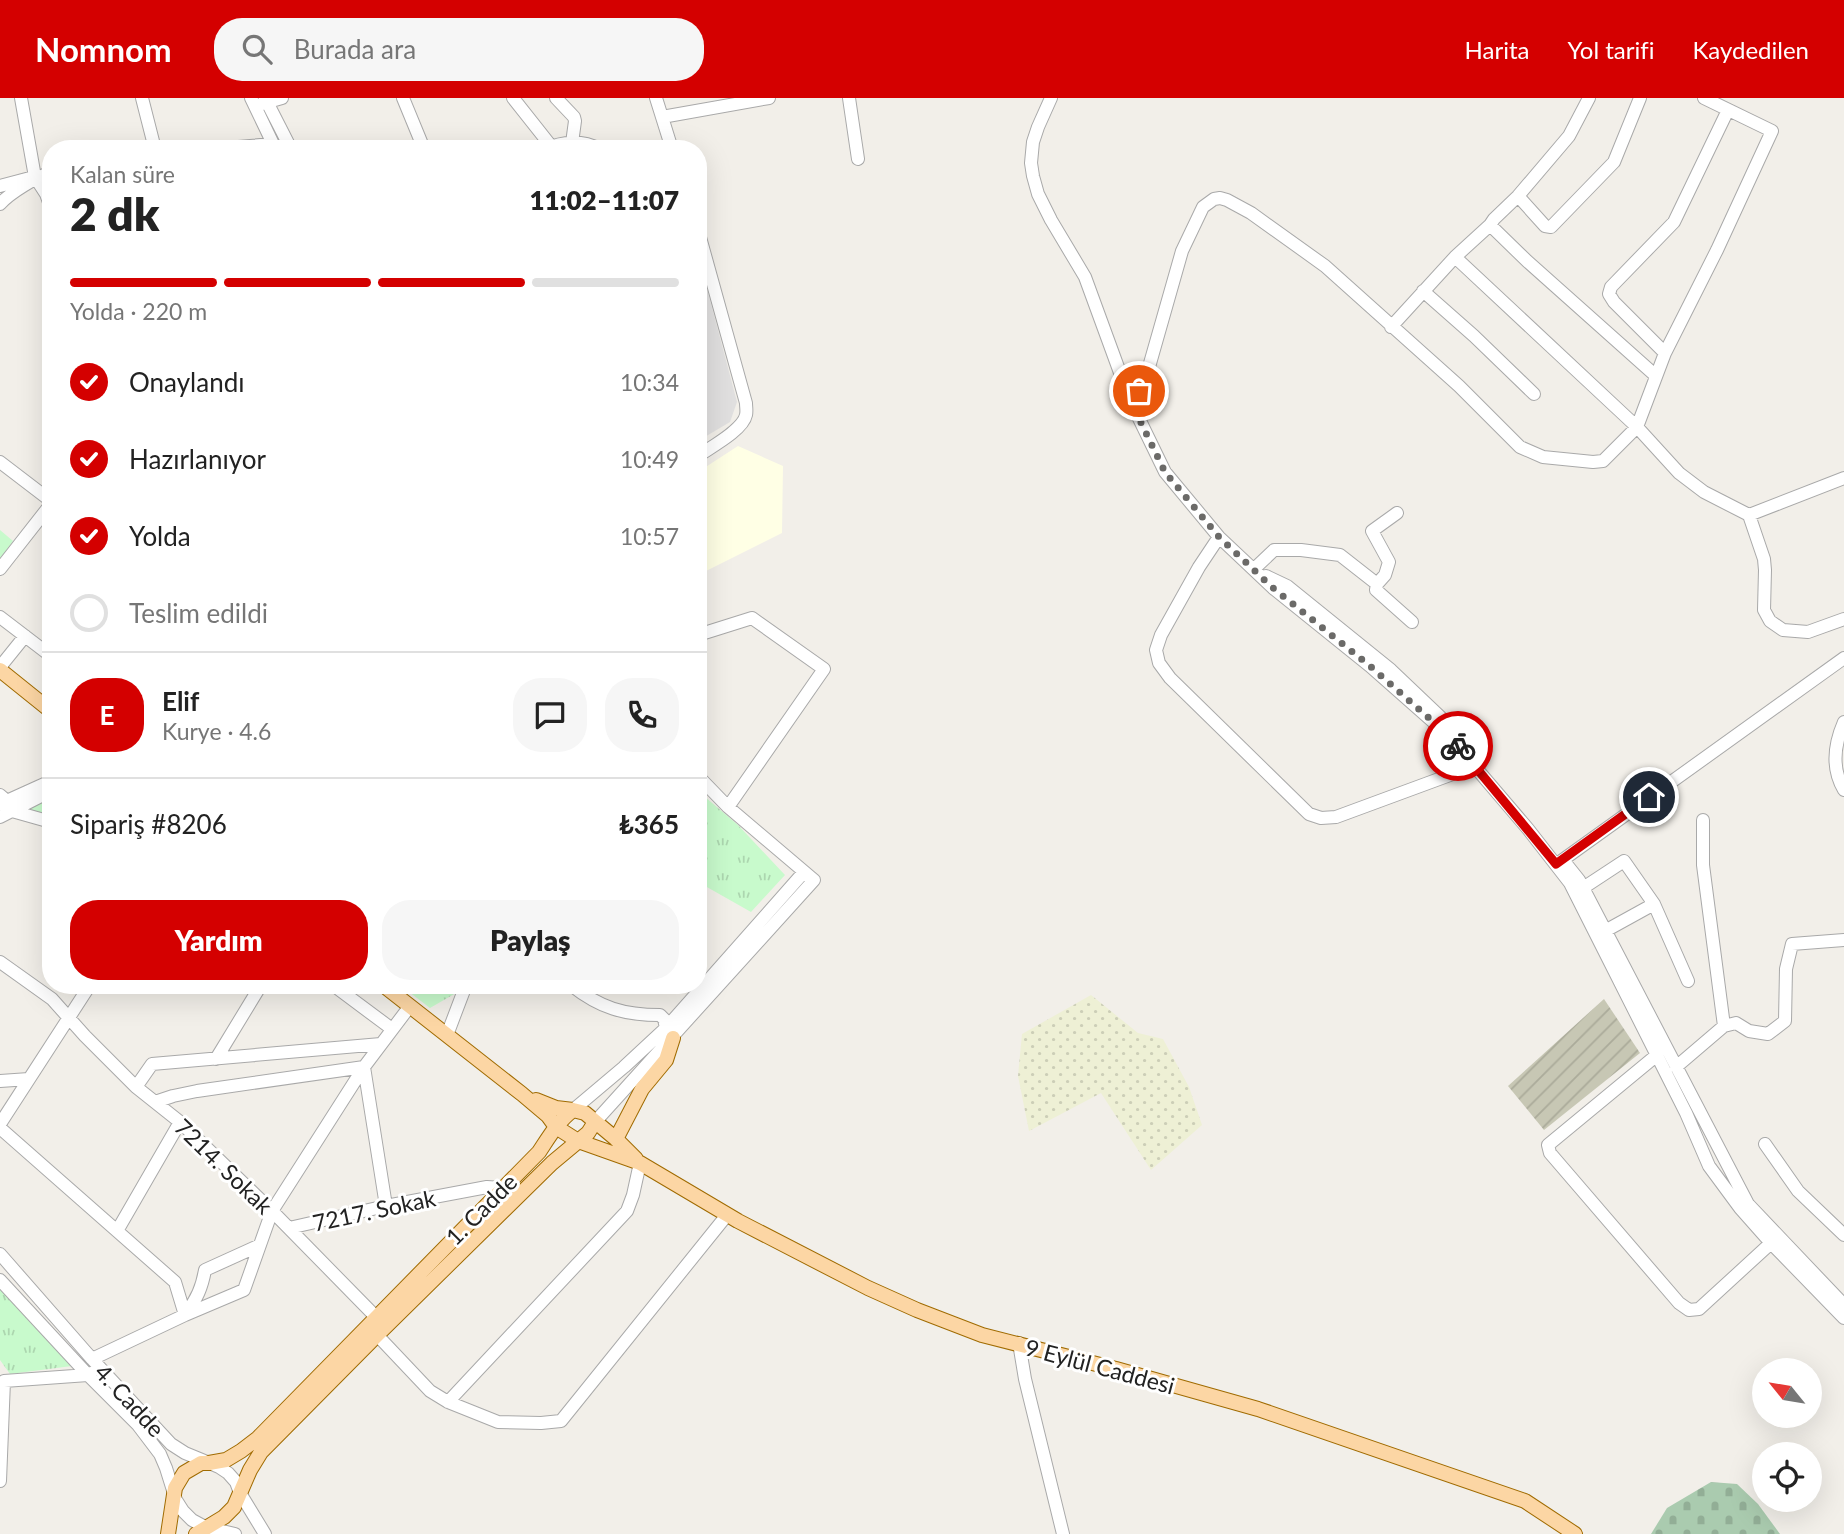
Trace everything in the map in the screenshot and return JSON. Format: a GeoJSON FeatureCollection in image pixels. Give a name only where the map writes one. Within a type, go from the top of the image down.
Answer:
{"type":"FeatureCollection","features":[{"type":"Feature","properties":{"kind":"main road"},"geometry":{"type":"LineString","coordinates":[[0,669],[42,704]]}},
{"type":"Feature","properties":{"kind":"main road","name":"9 Eylül Caddesi"},"geometry":{"type":"LineString","coordinates":[[395,994],[578,1141],[640,1163],[727,1215],[868,1288],[982,1335],[1258,1409],[1525,1501],[1574,1534]]}},
{"type":"Feature","properties":{"kind":"main road"},"geometry":{"type":"LineString","coordinates":[[616,1139],[642,1089],[666,1060],[669,1033]]}},
{"type":"Feature","properties":{"kind":"main road","name":"9 Eylül Caddesi"},"geometry":{"type":"LineString","coordinates":[[522,1094],[556,1108],[585,1113],[640,1163]]}},
{"type":"Feature","properties":{"kind":"main road","name":"1. Cadde"},"geometry":{"type":"LineString","coordinates":[[168,1534],[177,1482],[184,1473],[201,1463],[226,1460],[258,1438],[539,1152],[556,1126],[573,1110]]}},
{"type":"Feature","properties":{"kind":"main road","name":"1. Cadde"},"geometry":{"type":"LineString","coordinates":[[200,1530],[229,1512],[261,1452],[552,1163],[588,1133],[595,1122]]}},
{"type":"Feature","properties":{"kind":"street"},"geometry":{"type":"LineString","coordinates":[[21,98],[35,178],[42,188]]}},
{"type":"Feature","properties":{"kind":"street"},"geometry":{"type":"LineString","coordinates":[[142,98],[153,140]]}},
{"type":"Feature","properties":{"kind":"street"},"geometry":{"type":"LineString","coordinates":[[259,101],[282,98]]}},
{"type":"Feature","properties":{"kind":"street"},"geometry":{"type":"LineString","coordinates":[[403,98],[420,140]]}},
{"type":"Feature","properties":{"kind":"street"},"geometry":{"type":"LineString","coordinates":[[513,98],[543,140]]}},
{"type":"Feature","properties":{"kind":"street"},"geometry":{"type":"LineString","coordinates":[[556,98],[574,117],[572,140]]}},
{"type":"Feature","properties":{"kind":"street"},"geometry":{"type":"LineString","coordinates":[[656,98],[669,140]]}},
{"type":"Feature","properties":{"kind":"street"},"geometry":{"type":"LineString","coordinates":[[662,117],[769,98]]}},
{"type":"Feature","properties":{"kind":"street"},"geometry":{"type":"LineString","coordinates":[[849,98],[858,159]]}},
{"type":"Feature","properties":{"kind":"street"},"geometry":{"type":"LineString","coordinates":[[1051,98],[1033,142],[1031,163],[1038,194],[1085,277],[1130,400],[1165,472],[1219,537],[1273,588],[1447,734],[1583,888],[1748,1204],[1844,1305]]}},
{"type":"Feature","properties":{"kind":"street"},"geometry":{"type":"LineString","coordinates":[[1391,327],[1455,257],[1518,196],[1569,136],[1589,98]]}},
{"type":"Feature","properties":{"kind":"street"},"geometry":{"type":"LineString","coordinates":[[1518,196],[1545,226],[1551,227],[1614,162],[1640,98]]}},
{"type":"Feature","properties":{"kind":"street"},"geometry":{"type":"LineString","coordinates":[[1130,400],[1145,381],[1181,251],[1203,207],[1220,198],[1235,204],[1325,266],[1449,377],[1520,447],[1543,457],[1603,461],[1637,427],[1665,353],[1717,250],[1772,131],[1708,99]]}},
{"type":"Feature","properties":{"kind":"street"},"geometry":{"type":"LineString","coordinates":[[259,101],[273,140]]}},
{"type":"Feature","properties":{"kind":"street"},"geometry":{"type":"LineString","coordinates":[[259,101],[285,140]]}},
{"type":"Feature","properties":{"kind":"street"},"geometry":{"type":"LineString","coordinates":[[1665,353],[1609,294],[1611,287],[1674,222],[1728,110]]}},
{"type":"Feature","properties":{"kind":"street"},"geometry":{"type":"LineString","coordinates":[[0,186],[42,175]]}},
{"type":"Feature","properties":{"kind":"street"},"geometry":{"type":"LineString","coordinates":[[0,204],[35,178]]}},
{"type":"Feature","properties":{"kind":"street"},"geometry":{"type":"LineString","coordinates":[[1490,225],[1656,376]]}},
{"type":"Feature","properties":{"kind":"street"},"geometry":{"type":"LineString","coordinates":[[1455,257],[1637,427],[1692,484],[1717,499],[1749,514],[1844,478]]}},
{"type":"Feature","properties":{"kind":"street"},"geometry":{"type":"LineString","coordinates":[[707,268],[746,403],[746,416],[742,424],[707,450]]}},
{"type":"Feature","properties":{"kind":"street"},"geometry":{"type":"LineString","coordinates":[[1423,291],[1534,394]]}},
{"type":"Feature","properties":{"kind":"street"},"geometry":{"type":"LineString","coordinates":[[0,462],[42,496]]}},
{"type":"Feature","properties":{"kind":"street"},"geometry":{"type":"LineString","coordinates":[[1397,513],[1372,531],[1389,562],[1376,590],[1412,622]]}},
{"type":"Feature","properties":{"kind":"street"},"geometry":{"type":"LineString","coordinates":[[1749,514],[1764,559],[1764,610],[1770,621],[1783,630],[1808,632],[1844,619]]}},
{"type":"Feature","properties":{"kind":"street"},"geometry":{"type":"LineString","coordinates":[[0,569],[42,515]]}},
{"type":"Feature","properties":{"kind":"street"},"geometry":{"type":"LineString","coordinates":[[1219,537],[1161,635],[1156,650],[1158,663],[1170,678],[1309,814],[1321,818],[1336,817],[1458,772],[1469,758]]}},
{"type":"Feature","properties":{"kind":"street"},"geometry":{"type":"LineString","coordinates":[[1254,569],[1274,550],[1340,555],[1377,584]]}},
{"type":"Feature","properties":{"kind":"street"},"geometry":{"type":"LineString","coordinates":[[1254,569],[1287,586],[1391,670],[1454,729],[1559,861],[1686,1113],[1709,1166],[1740,1208],[1771,1243],[1844,1318]]}},
{"type":"Feature","properties":{"kind":"street"},"geometry":{"type":"LineString","coordinates":[[0,617],[42,649]]}},
{"type":"Feature","properties":{"kind":"street"},"geometry":{"type":"LineString","coordinates":[[707,632],[752,618],[824,669],[729,807],[707,785]]}},
{"type":"Feature","properties":{"kind":"street"},"geometry":{"type":"LineString","coordinates":[[0,669],[25,636]]}},
{"type":"Feature","properties":{"kind":"street"},"geometry":{"type":"LineString","coordinates":[[1559,861],[1844,658]]}},
{"type":"Feature","properties":{"kind":"street"},"geometry":{"type":"LineString","coordinates":[[1844,722],[1835,746],[1834,759],[1844,790]]}},
{"type":"Feature","properties":{"kind":"street"},"geometry":{"type":"LineString","coordinates":[[0,817],[5,803],[42,785]]}},
{"type":"Feature","properties":{"kind":"street"},"geometry":{"type":"LineString","coordinates":[[5,803],[42,793]]}},
{"type":"Feature","properties":{"kind":"street"},"geometry":{"type":"LineString","coordinates":[[5,803],[42,818]]}},
{"type":"Feature","properties":{"kind":"street","name":"1. Cadde"},"geometry":{"type":"LineString","coordinates":[[707,990],[809,876],[729,807]]}},
{"type":"Feature","properties":{"kind":"street"},"geometry":{"type":"LineString","coordinates":[[1703,820],[1703,865],[1724,1026]]}},
{"type":"Feature","properties":{"kind":"street"},"geometry":{"type":"LineString","coordinates":[[1583,888],[1625,861],[1654,904],[1688,981]]}},
{"type":"Feature","properties":{"kind":"street"},"geometry":{"type":"LineString","coordinates":[[1605,931],[1654,904]]}},
{"type":"Feature","properties":{"kind":"street"},"geometry":{"type":"LineString","coordinates":[[1676,1067],[1724,1026],[1736,1023],[1749,1031],[1768,1034],[1785,1021],[1786,969],[1792,944],[1844,940]]}},
{"type":"Feature","properties":{"kind":"street","name":"7214. Sokak"},"geometry":{"type":"LineString","coordinates":[[0,962],[42,992]]}},
{"type":"Feature","properties":{"kind":"street","name":"7214. Sokak"},"geometry":{"type":"LineString","coordinates":[[45,994],[136,1087],[180,1122],[376,1317]]}},
{"type":"Feature","properties":{"kind":"street"},"geometry":{"type":"LineString","coordinates":[[84,994],[0,1126],[175,1282],[185,1315]]}},
{"type":"Feature","properties":{"kind":"street"},"geometry":{"type":"LineString","coordinates":[[216,1059],[256,994]]}},
{"type":"Feature","properties":{"kind":"street"},"geometry":{"type":"LineString","coordinates":[[345,994],[392,1028]]}},
{"type":"Feature","properties":{"kind":"street"},"geometry":{"type":"LineString","coordinates":[[447,1035],[463,994]]}},
{"type":"Feature","properties":{"kind":"street"},"geometry":{"type":"LineString","coordinates":[[581,994],[624,1013],[660,1015],[669,1033]]}},
{"type":"Feature","properties":{"kind":"street","name":"1. Cadde"},"geometry":{"type":"LineString","coordinates":[[595,1122],[704,994]]}},
{"type":"Feature","properties":{"kind":"street"},"geometry":{"type":"LineString","coordinates":[[0,1481],[4,1381],[88,1375],[95,1363],[185,1315],[244,1290],[272,1212],[364,1067],[410,1006]]}},
{"type":"Feature","properties":{"kind":"street","name":"1. Cadde"},"geometry":{"type":"LineString","coordinates":[[573,1110],[669,1033]]}},
{"type":"Feature","properties":{"kind":"street"},"geometry":{"type":"LineString","coordinates":[[136,1087],[152,1064],[381,1044]]}},
{"type":"Feature","properties":{"kind":"street"},"geometry":{"type":"LineString","coordinates":[[1657,1055],[1548,1145],[1550,1153],[1679,1303],[1689,1310],[1699,1309],[1771,1243]]}},
{"type":"Feature","properties":{"kind":"street"},"geometry":{"type":"LineString","coordinates":[[155,1102],[197,1091],[364,1067]]}},
{"type":"Feature","properties":{"kind":"street"},"geometry":{"type":"LineString","coordinates":[[364,1067],[386,1206]]}},
{"type":"Feature","properties":{"kind":"street"},"geometry":{"type":"LineString","coordinates":[[0,1081],[29,1079]]}},
{"type":"Feature","properties":{"kind":"street"},"geometry":{"type":"LineString","coordinates":[[117,1231],[180,1122]]}},
{"type":"Feature","properties":{"kind":"street"},"geometry":{"type":"LineString","coordinates":[[1765,1144],[1798,1191],[1844,1235]]}},
{"type":"Feature","properties":{"kind":"street"},"geometry":{"type":"LineString","coordinates":[[448,1402],[627,1211],[640,1163]]}},
{"type":"Feature","properties":{"kind":"street","name":"7217. Sokak"},"geometry":{"type":"LineString","coordinates":[[289,1228],[487,1187],[502,1188]]}},
{"type":"Feature","properties":{"kind":"street"},"geometry":{"type":"LineString","coordinates":[[377,1335],[429,1391],[448,1402],[498,1422],[561,1421],[727,1215]]}},
{"type":"Feature","properties":{"kind":"street"},"geometry":{"type":"LineString","coordinates":[[185,1315],[196,1301],[205,1270],[260,1245]]}},
{"type":"Feature","properties":{"kind":"street","name":"4. Cadde"},"geometry":{"type":"LineString","coordinates":[[0,1254],[95,1363],[171,1444],[228,1473],[236,1482],[265,1534]]}},
{"type":"Feature","properties":{"kind":"street","name":"4. Cadde"},"geometry":{"type":"LineString","coordinates":[[0,1279],[138,1425],[160,1454],[179,1506],[187,1516],[200,1530],[235,1534]]}},
{"type":"Feature","properties":{"kind":"street"},"geometry":{"type":"LineString","coordinates":[[1019,1343],[1024,1379],[1063,1534]]}},
{"type":"Feature","properties":{"kind":"shaded area"},"geometry":{"type":"Polygon","coordinates":[[[707,289],[737,402],[730,422],[707,436],[707,289]]]}},
{"type":"Feature","properties":{"kind":"shaded area"},"geometry":{"type":"Polygon","coordinates":[[[738,446],[783,466],[782,533],[707,570],[707,466],[738,446]]]}},
{"type":"Feature","properties":{"kind":"shaded area"},"geometry":{"type":"Polygon","coordinates":[[[1091,995],[1138,1033],[1163,1039],[1189,1087],[1202,1125],[1151,1170],[1101,1093],[1029,1131],[1018,1076],[1022,1034],[1091,995]]]}},
{"type":"Feature","properties":{"kind":"shaded area"},"geometry":{"type":"Polygon","coordinates":[[[1604,999],[1640,1053],[1544,1130],[1508,1086],[1604,999]]]}},
{"type":"Feature","properties":{"kind":"green space"},"geometry":{"type":"Polygon","coordinates":[[[0,530],[13,541],[0,559],[0,530]]]}},
{"type":"Feature","properties":{"kind":"green space"},"geometry":{"type":"Polygon","coordinates":[[[707,799],[738,825],[785,875],[751,912],[707,887],[707,799]]]}},
{"type":"Feature","properties":{"kind":"green space"},"geometry":{"type":"Polygon","coordinates":[[[42,800],[42,814],[25,809],[42,800]]]}},
{"type":"Feature","properties":{"kind":"green space"},"geometry":{"type":"Polygon","coordinates":[[[412,994],[454,994],[430,1008],[412,994]]]}},
{"type":"Feature","properties":{"kind":"green space"},"geometry":{"type":"Polygon","coordinates":[[[0,1285],[72,1366],[10,1374],[0,1360],[0,1285]]]}},
{"type":"Feature","properties":{"kind":"green space"},"geometry":{"type":"Polygon","coordinates":[[[1711,1482],[1737,1484],[1752,1498],[1752,1512],[1764,1512],[1780,1534],[1651,1534],[1667,1508],[1711,1482]]]}},
{"type":"Feature","properties":{"kind":"way so far"},"geometry":{"type":"LineString","coordinates":[[1139,391],[1130,400],[1165,472],[1219,537],[1273,588],[1370,666],[1458,746]]}},
{"type":"Feature","properties":{"kind":"route"},"geometry":{"type":"LineString","coordinates":[[1458,746],[1556,864],[1649,797]]}}]}
